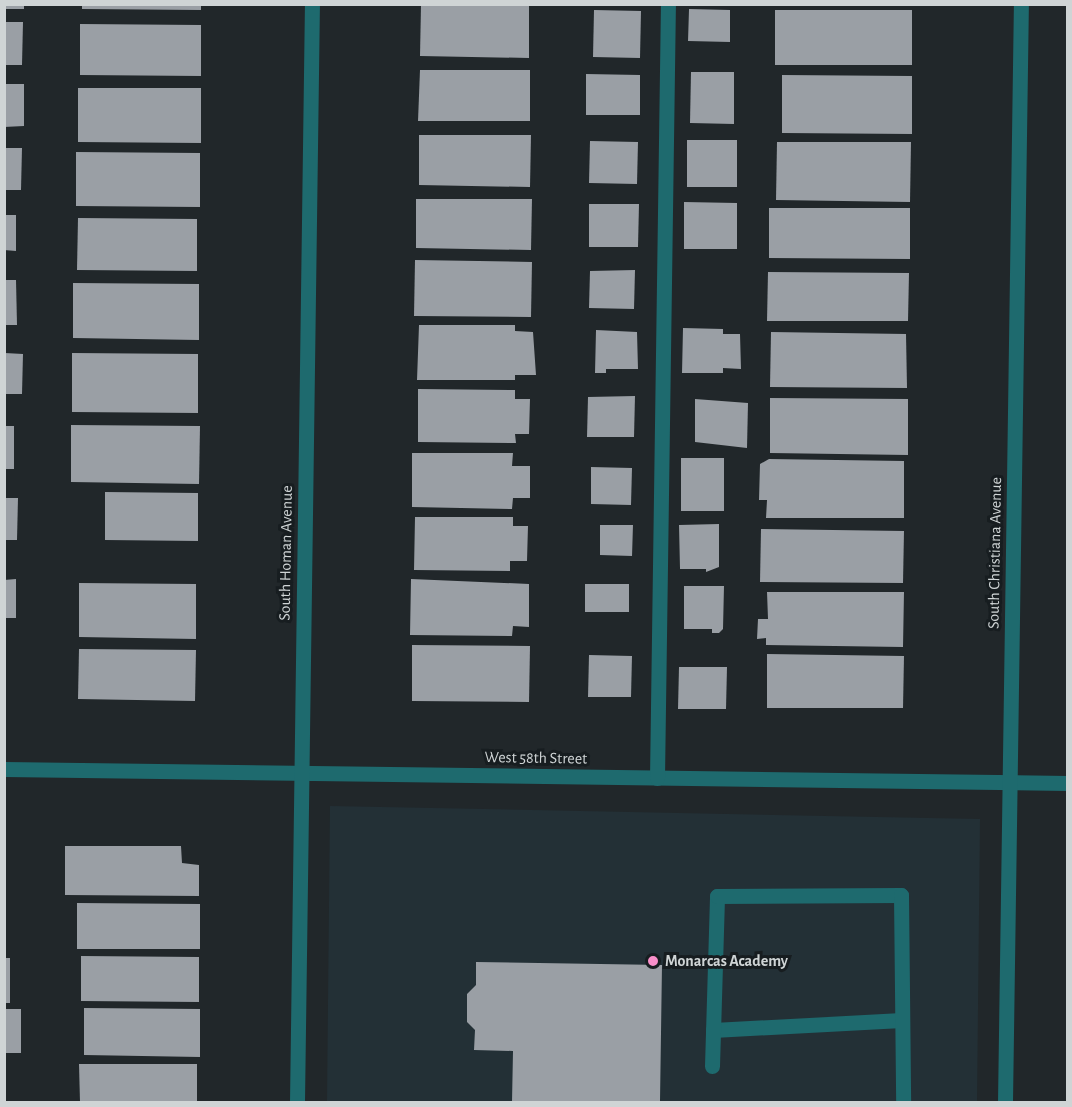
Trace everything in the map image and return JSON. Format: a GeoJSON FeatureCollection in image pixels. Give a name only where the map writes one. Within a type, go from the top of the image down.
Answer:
{"type":"FeatureCollection","features":[{"type":"Feature","properties":{"kind":"street","name":"South Homan Avenue"},"geometry":{"type":"LineString","coordinates":[[297,1102],[312,4]]}},
{"type":"Feature","properties":{"kind":"street"},"geometry":{"type":"LineString","coordinates":[[657,778],[669,4]]}},
{"type":"Feature","properties":{"kind":"street","name":"South Christiana Avenue"},"geometry":{"type":"LineString","coordinates":[[1005,1102],[1021,4]]}},
{"type":"Feature","properties":{"kind":"street","name":"West 58th Street"},"geometry":{"type":"LineString","coordinates":[[4,769],[1068,783]]}},
{"type":"Feature","properties":{"kind":"street"},"geometry":{"type":"LineString","coordinates":[[712,1066],[717,896],[901,895],[903,1102]]}},
{"type":"Feature","properties":{"kind":"street"},"geometry":{"type":"LineString","coordinates":[[713,1030],[902,1020]]}},
{"type":"Feature","properties":{"kind":"shaded area","name":"Monarcas Academy"},"geometry":{"type":"Polygon","coordinates":[[[330,806],[980,819],[977,1102],[327,1102],[330,806]]]}},
{"type":"Feature","properties":{"kind":"building"},"geometry":{"type":"Polygon","coordinates":[[[4,4],[24,4],[24,9],[4,9],[4,4]]]}},
{"type":"Feature","properties":{"kind":"building"},"geometry":{"type":"Polygon","coordinates":[[[82,4],[201,4],[201,10],[82,9],[82,4]]]}},
{"type":"Feature","properties":{"kind":"building"},"geometry":{"type":"Polygon","coordinates":[[[421,5],[529,5],[529,58],[420,56],[421,5]]]}},
{"type":"Feature","properties":{"kind":"building"},"geometry":{"type":"Polygon","coordinates":[[[689,9],[730,10],[730,42],[688,41],[689,9]]]}},
{"type":"Feature","properties":{"kind":"building"},"geometry":{"type":"Polygon","coordinates":[[[594,10],[641,11],[640,58],[593,57],[594,10]]]}},
{"type":"Feature","properties":{"kind":"building"},"geometry":{"type":"Polygon","coordinates":[[[775,10],[912,10],[912,65],[775,65],[775,10]]]}},
{"type":"Feature","properties":{"kind":"building"},"geometry":{"type":"Polygon","coordinates":[[[4,22],[23,22],[22,65],[4,65],[4,22]]]}},
{"type":"Feature","properties":{"kind":"building"},"geometry":{"type":"Polygon","coordinates":[[[80,24],[201,25],[201,76],[80,75],[80,24]]]}},
{"type":"Feature","properties":{"kind":"building"},"geometry":{"type":"Polygon","coordinates":[[[420,70],[530,70],[530,121],[418,121],[420,70]]]}},
{"type":"Feature","properties":{"kind":"building"},"geometry":{"type":"Polygon","coordinates":[[[691,72],[734,72],[734,124],[690,123],[691,72]]]}},
{"type":"Feature","properties":{"kind":"building"},"geometry":{"type":"Polygon","coordinates":[[[586,74],[640,75],[640,115],[586,115],[586,74]]]}},
{"type":"Feature","properties":{"kind":"building"},"geometry":{"type":"Polygon","coordinates":[[[782,75],[912,76],[912,134],[782,133],[782,75]]]}},
{"type":"Feature","properties":{"kind":"building"},"geometry":{"type":"Polygon","coordinates":[[[4,84],[24,84],[24,126],[4,127],[4,84]]]}},
{"type":"Feature","properties":{"kind":"building"},"geometry":{"type":"Polygon","coordinates":[[[78,88],[201,88],[201,143],[78,142],[78,88]]]}},
{"type":"Feature","properties":{"kind":"building"},"geometry":{"type":"Polygon","coordinates":[[[419,135],[531,135],[530,187],[419,185],[419,135]]]}},
{"type":"Feature","properties":{"kind":"building"},"geometry":{"type":"Polygon","coordinates":[[[687,140],[737,140],[737,187],[687,187],[687,140]]]}},
{"type":"Feature","properties":{"kind":"building"},"geometry":{"type":"Polygon","coordinates":[[[590,141],[638,142],[637,184],[589,183],[590,141]]]}},
{"type":"Feature","properties":{"kind":"building"},"geometry":{"type":"Polygon","coordinates":[[[777,142],[911,142],[910,202],[776,200],[777,142]]]}},
{"type":"Feature","properties":{"kind":"building"},"geometry":{"type":"Polygon","coordinates":[[[5,148],[22,148],[21,190],[5,190],[5,148]]]}},
{"type":"Feature","properties":{"kind":"building"},"geometry":{"type":"Polygon","coordinates":[[[76,152],[200,153],[200,207],[76,206],[76,152]]]}},
{"type":"Feature","properties":{"kind":"building"},"geometry":{"type":"Polygon","coordinates":[[[416,199],[532,199],[531,250],[416,248],[416,199]]]}},
{"type":"Feature","properties":{"kind":"building"},"geometry":{"type":"Polygon","coordinates":[[[684,202],[737,203],[737,249],[684,249],[684,202]]]}},
{"type":"Feature","properties":{"kind":"building"},"geometry":{"type":"Polygon","coordinates":[[[589,204],[639,204],[638,247],[589,247],[589,204]]]}},
{"type":"Feature","properties":{"kind":"building"},"geometry":{"type":"Polygon","coordinates":[[[769,208],[910,208],[910,259],[769,258],[769,208]]]}},
{"type":"Feature","properties":{"kind":"building"},"geometry":{"type":"Polygon","coordinates":[[[4,215],[16,215],[16,251],[4,250],[4,215]]]}},
{"type":"Feature","properties":{"kind":"building"},"geometry":{"type":"Polygon","coordinates":[[[78,218],[197,219],[197,271],[77,270],[78,218]]]}},
{"type":"Feature","properties":{"kind":"building"},"geometry":{"type":"Polygon","coordinates":[[[415,260],[532,262],[531,317],[414,316],[415,260]]]}},
{"type":"Feature","properties":{"kind":"building"},"geometry":{"type":"Polygon","coordinates":[[[635,270],[634,309],[589,308],[590,271],[635,270]]]}},
{"type":"Feature","properties":{"kind":"building"},"geometry":{"type":"Polygon","coordinates":[[[768,272],[909,273],[908,321],[767,321],[768,272]]]}},
{"type":"Feature","properties":{"kind":"building"},"geometry":{"type":"Polygon","coordinates":[[[4,280],[16,280],[17,325],[4,325],[4,280]]]}},
{"type":"Feature","properties":{"kind":"building"},"geometry":{"type":"Polygon","coordinates":[[[73,283],[199,284],[199,340],[73,338],[73,283]]]}},
{"type":"Feature","properties":{"kind":"building"},"geometry":{"type":"Polygon","coordinates":[[[419,325],[515,325],[515,331],[533,332],[536,375],[515,375],[515,380],[417,380],[419,325]]]}},
{"type":"Feature","properties":{"kind":"building"},"geometry":{"type":"Polygon","coordinates":[[[683,328],[723,329],[723,334],[740,334],[741,369],[723,368],[723,373],[682,373],[683,328]]]}},
{"type":"Feature","properties":{"kind":"building"},"geometry":{"type":"Polygon","coordinates":[[[596,330],[637,332],[638,369],[606,369],[606,373],[595,373],[596,330]]]}},
{"type":"Feature","properties":{"kind":"building"},"geometry":{"type":"Polygon","coordinates":[[[771,332],[906,334],[907,388],[770,387],[771,332]]]}},
{"type":"Feature","properties":{"kind":"building"},"geometry":{"type":"Polygon","coordinates":[[[5,353],[23,354],[22,394],[5,394],[5,353]]]}},
{"type":"Feature","properties":{"kind":"building"},"geometry":{"type":"Polygon","coordinates":[[[72,353],[198,354],[198,413],[72,412],[72,353]]]}},
{"type":"Feature","properties":{"kind":"building"},"geometry":{"type":"Polygon","coordinates":[[[418,389],[515,390],[515,399],[530,399],[529,434],[515,434],[516,443],[418,442],[418,389]]]}},
{"type":"Feature","properties":{"kind":"building"},"geometry":{"type":"Polygon","coordinates":[[[635,396],[634,437],[587,437],[588,397],[635,396]]]}},
{"type":"Feature","properties":{"kind":"building"},"geometry":{"type":"Polygon","coordinates":[[[770,398],[908,399],[908,455],[770,453],[770,398]]]}},
{"type":"Feature","properties":{"kind":"building"},"geometry":{"type":"Polygon","coordinates":[[[695,399],[748,403],[747,448],[695,442],[695,399]]]}},
{"type":"Feature","properties":{"kind":"building"},"geometry":{"type":"Polygon","coordinates":[[[71,425],[200,426],[199,484],[71,482],[71,425]]]}},
{"type":"Feature","properties":{"kind":"building"},"geometry":{"type":"Polygon","coordinates":[[[4,426],[14,426],[14,469],[4,469],[4,426]]]}},
{"type":"Feature","properties":{"kind":"building"},"geometry":{"type":"Polygon","coordinates":[[[412,453],[513,453],[512,466],[530,466],[530,498],[513,498],[512,509],[412,507],[412,453]]]}},
{"type":"Feature","properties":{"kind":"building"},"geometry":{"type":"Polygon","coordinates":[[[681,458],[724,458],[724,511],[681,511],[681,458]]]}},
{"type":"Feature","properties":{"kind":"building"},"geometry":{"type":"Polygon","coordinates":[[[769,459],[904,461],[904,518],[766,518],[767,500],[759,500],[760,464],[769,459]]]}},
{"type":"Feature","properties":{"kind":"building"},"geometry":{"type":"Polygon","coordinates":[[[591,467],[632,468],[631,505],[591,504],[591,467]]]}},
{"type":"Feature","properties":{"kind":"building"},"geometry":{"type":"Polygon","coordinates":[[[105,492],[198,493],[198,541],[105,540],[105,492]]]}},
{"type":"Feature","properties":{"kind":"building"},"geometry":{"type":"Polygon","coordinates":[[[4,498],[18,498],[17,540],[4,540],[4,498]]]}},
{"type":"Feature","properties":{"kind":"building"},"geometry":{"type":"Polygon","coordinates":[[[415,517],[513,517],[513,526],[528,526],[527,561],[510,561],[510,571],[414,570],[415,517]]]}},
{"type":"Feature","properties":{"kind":"building"},"geometry":{"type":"Polygon","coordinates":[[[719,524],[719,567],[706,572],[706,569],[680,569],[679,525],[719,524]]]}},
{"type":"Feature","properties":{"kind":"building"},"geometry":{"type":"Polygon","coordinates":[[[600,525],[633,525],[632,556],[600,555],[600,525]]]}},
{"type":"Feature","properties":{"kind":"building"},"geometry":{"type":"Polygon","coordinates":[[[761,529],[904,531],[903,583],[760,582],[761,529]]]}},
{"type":"Feature","properties":{"kind":"building"},"geometry":{"type":"Polygon","coordinates":[[[16,579],[16,618],[4,618],[4,580],[16,579]]]}},
{"type":"Feature","properties":{"kind":"building"},"geometry":{"type":"Polygon","coordinates":[[[411,579],[529,584],[529,627],[513,626],[512,636],[410,635],[411,579]]]}},
{"type":"Feature","properties":{"kind":"building"},"geometry":{"type":"Polygon","coordinates":[[[79,583],[196,584],[196,639],[79,637],[79,583]]]}},
{"type":"Feature","properties":{"kind":"building"},"geometry":{"type":"Polygon","coordinates":[[[585,584],[629,584],[629,612],[585,612],[585,584]]]}},
{"type":"Feature","properties":{"kind":"building"},"geometry":{"type":"Polygon","coordinates":[[[684,586],[724,586],[723,629],[719,633],[712,633],[712,629],[684,629],[684,586]]]}},
{"type":"Feature","properties":{"kind":"building"},"geometry":{"type":"Polygon","coordinates":[[[767,592],[904,592],[903,647],[766,645],[766,638],[757,639],[758,619],[768,619],[767,592]]]}},
{"type":"Feature","properties":{"kind":"building"},"geometry":{"type":"Polygon","coordinates":[[[412,645],[530,646],[529,702],[412,701],[412,645]]]}},
{"type":"Feature","properties":{"kind":"building"},"geometry":{"type":"Polygon","coordinates":[[[79,649],[196,650],[195,701],[78,699],[79,649]]]}},
{"type":"Feature","properties":{"kind":"building"},"geometry":{"type":"Polygon","coordinates":[[[767,654],[904,656],[903,708],[767,708],[767,654]]]}},
{"type":"Feature","properties":{"kind":"building"},"geometry":{"type":"Polygon","coordinates":[[[589,655],[632,656],[631,697],[588,697],[589,655]]]}},
{"type":"Feature","properties":{"kind":"building"},"geometry":{"type":"Polygon","coordinates":[[[679,667],[727,667],[726,709],[678,709],[679,667]]]}},
{"type":"Feature","properties":{"kind":"building"},"geometry":{"type":"Polygon","coordinates":[[[65,846],[181,846],[182,863],[199,865],[199,896],[65,895],[65,846]]]}},
{"type":"Feature","properties":{"kind":"building"},"geometry":{"type":"Polygon","coordinates":[[[77,903],[200,904],[200,949],[77,949],[77,903]]]}},
{"type":"Feature","properties":{"kind":"building"},"geometry":{"type":"Polygon","coordinates":[[[81,956],[199,957],[199,1002],[81,1001],[81,956]]]}},
{"type":"Feature","properties":{"kind":"building"},"geometry":{"type":"Polygon","coordinates":[[[4,958],[10,958],[10,1003],[4,1003],[4,958]]]}},
{"type":"Feature","properties":{"kind":"building"},"geometry":{"type":"Polygon","coordinates":[[[476,962],[662,965],[660,1102],[512,1102],[513,1051],[474,1050],[475,1030],[467,1022],[467,994],[476,985],[476,962]]]}},
{"type":"Feature","properties":{"kind":"building"},"geometry":{"type":"Polygon","coordinates":[[[84,1008],[200,1009],[200,1057],[84,1055],[84,1008]]]}},
{"type":"Feature","properties":{"kind":"building"},"geometry":{"type":"Polygon","coordinates":[[[4,1009],[21,1009],[21,1053],[4,1053],[4,1009]]]}},
{"type":"Feature","properties":{"kind":"building"},"geometry":{"type":"Polygon","coordinates":[[[79,1064],[197,1064],[197,1102],[80,1102],[79,1064]]]}},
{"type":"Feature","properties":{"kind":"place","name":"Monarcas Academy"},"geometry":{"type":"Point","coordinates":[653,961]}}]}
